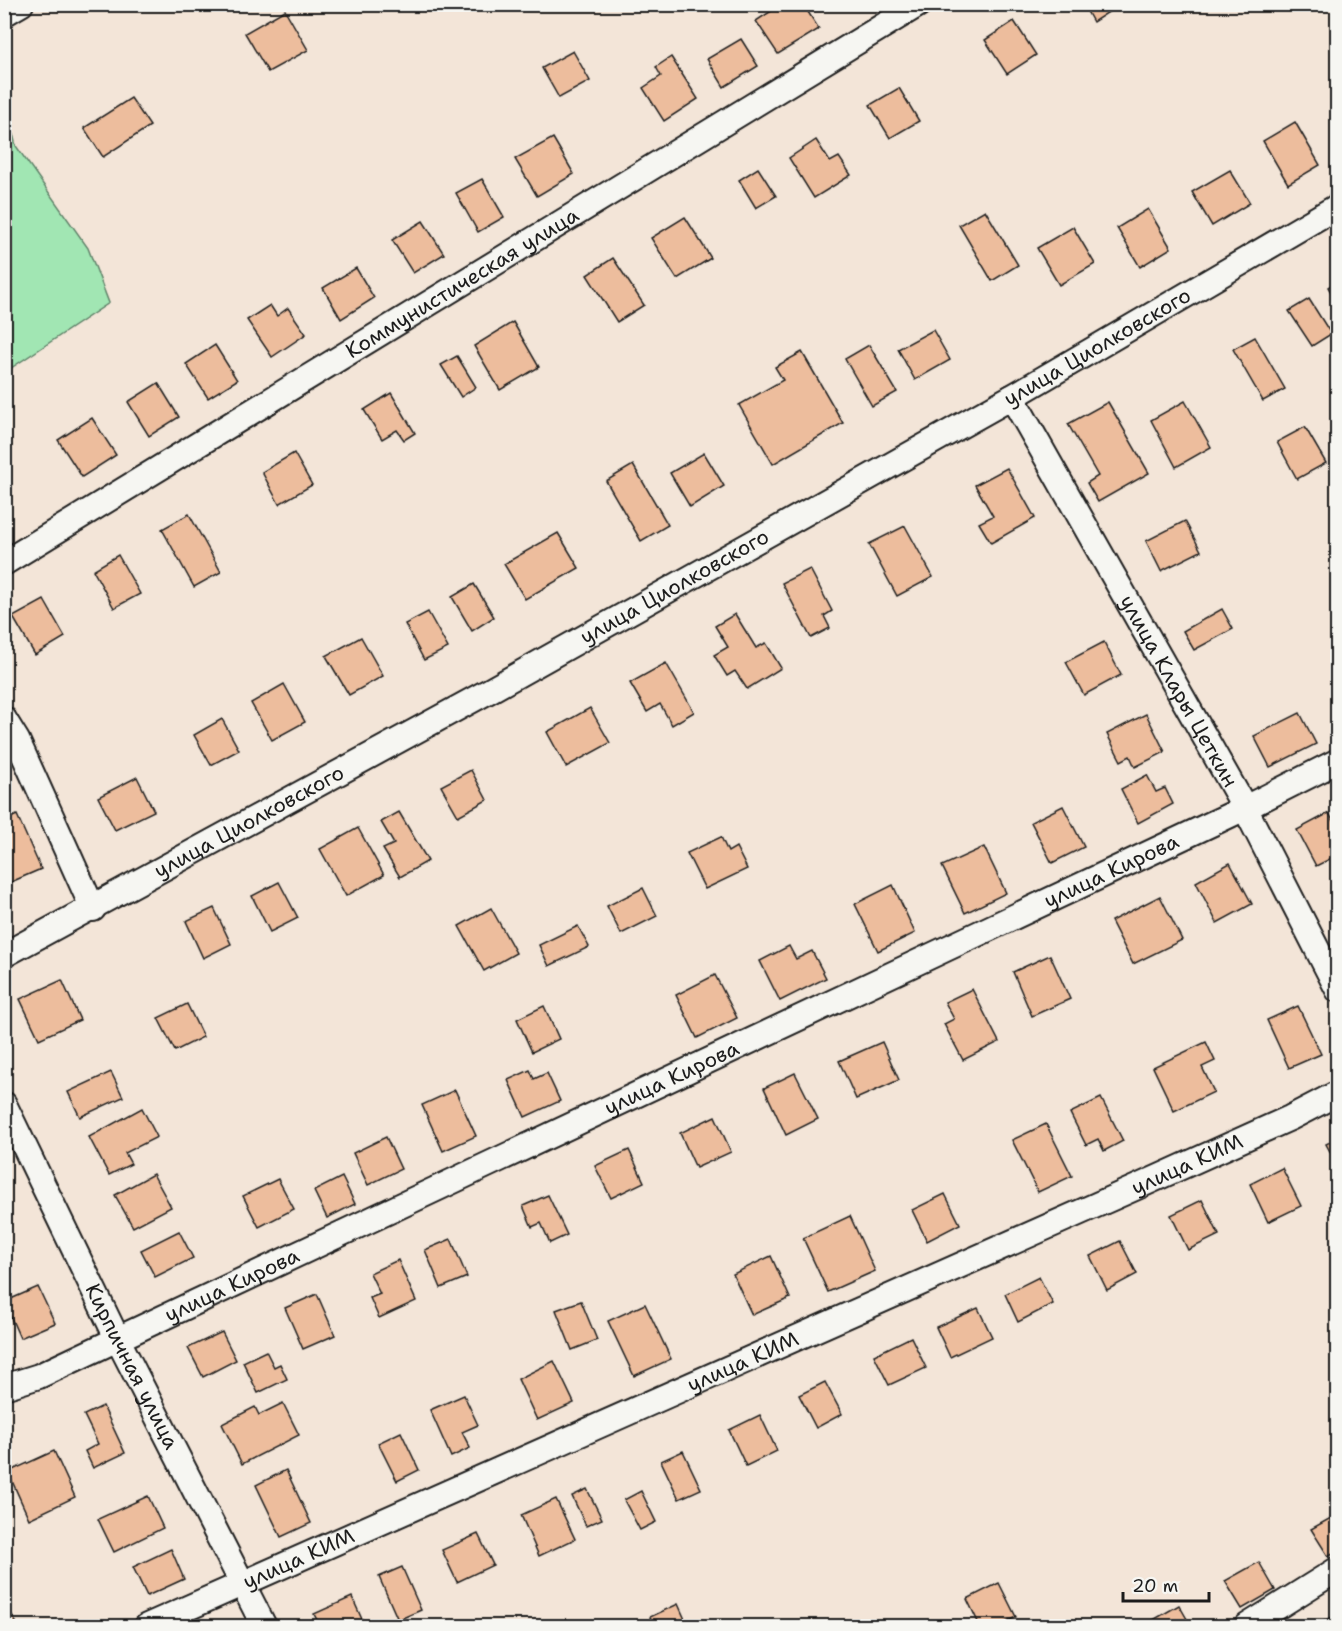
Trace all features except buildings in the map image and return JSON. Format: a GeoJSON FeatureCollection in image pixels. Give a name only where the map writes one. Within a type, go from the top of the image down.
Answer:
{"type":"FeatureCollection","features":[{"type":"Feature","properties":{"kind":"street"},"geometry":{"type":"LineString","coordinates":[[4,14],[21,4]]}},
{"type":"Feature","properties":{"kind":"street","name":"Коммунистическая улица"},"geometry":{"type":"LineString","coordinates":[[4,563],[919,4]]}},
{"type":"Feature","properties":{"kind":"street","name":"улица Циолковского"},"geometry":{"type":"LineString","coordinates":[[4,955],[93,909],[489,691],[1012,397],[1338,206]]}},
{"type":"Feature","properties":{"kind":"street","name":"улица Клары Цеткин"},"geometry":{"type":"LineString","coordinates":[[1012,397],[1245,808],[1338,990]]}},
{"type":"Feature","properties":{"kind":"street"},"geometry":{"type":"LineString","coordinates":[[4,719],[17,740],[93,909]]}},
{"type":"Feature","properties":{"kind":"street","name":"улица Кирова"},"geometry":{"type":"LineString","coordinates":[[4,1387],[39,1376],[1245,808],[1338,761]]}},
{"type":"Feature","properties":{"kind":"street","name":"улица КИМ"},"geometry":{"type":"LineString","coordinates":[[147,1626],[1137,1187],[1290,1118],[1338,1093]]}},
{"type":"Feature","properties":{"kind":"street","name":"Кирпичная улица"},"geometry":{"type":"LineString","coordinates":[[4,1104],[117,1338],[264,1626]]}},
{"type":"Feature","properties":{"kind":"street"},"geometry":{"type":"LineString","coordinates":[[1247,1626],[1338,1569]]}},
{"type":"Feature","properties":{"kind":"green space"},"geometry":{"type":"Polygon","coordinates":[[[4,98],[16,146],[88,248],[109,303],[8,370],[4,365],[4,98]]]}}]}
